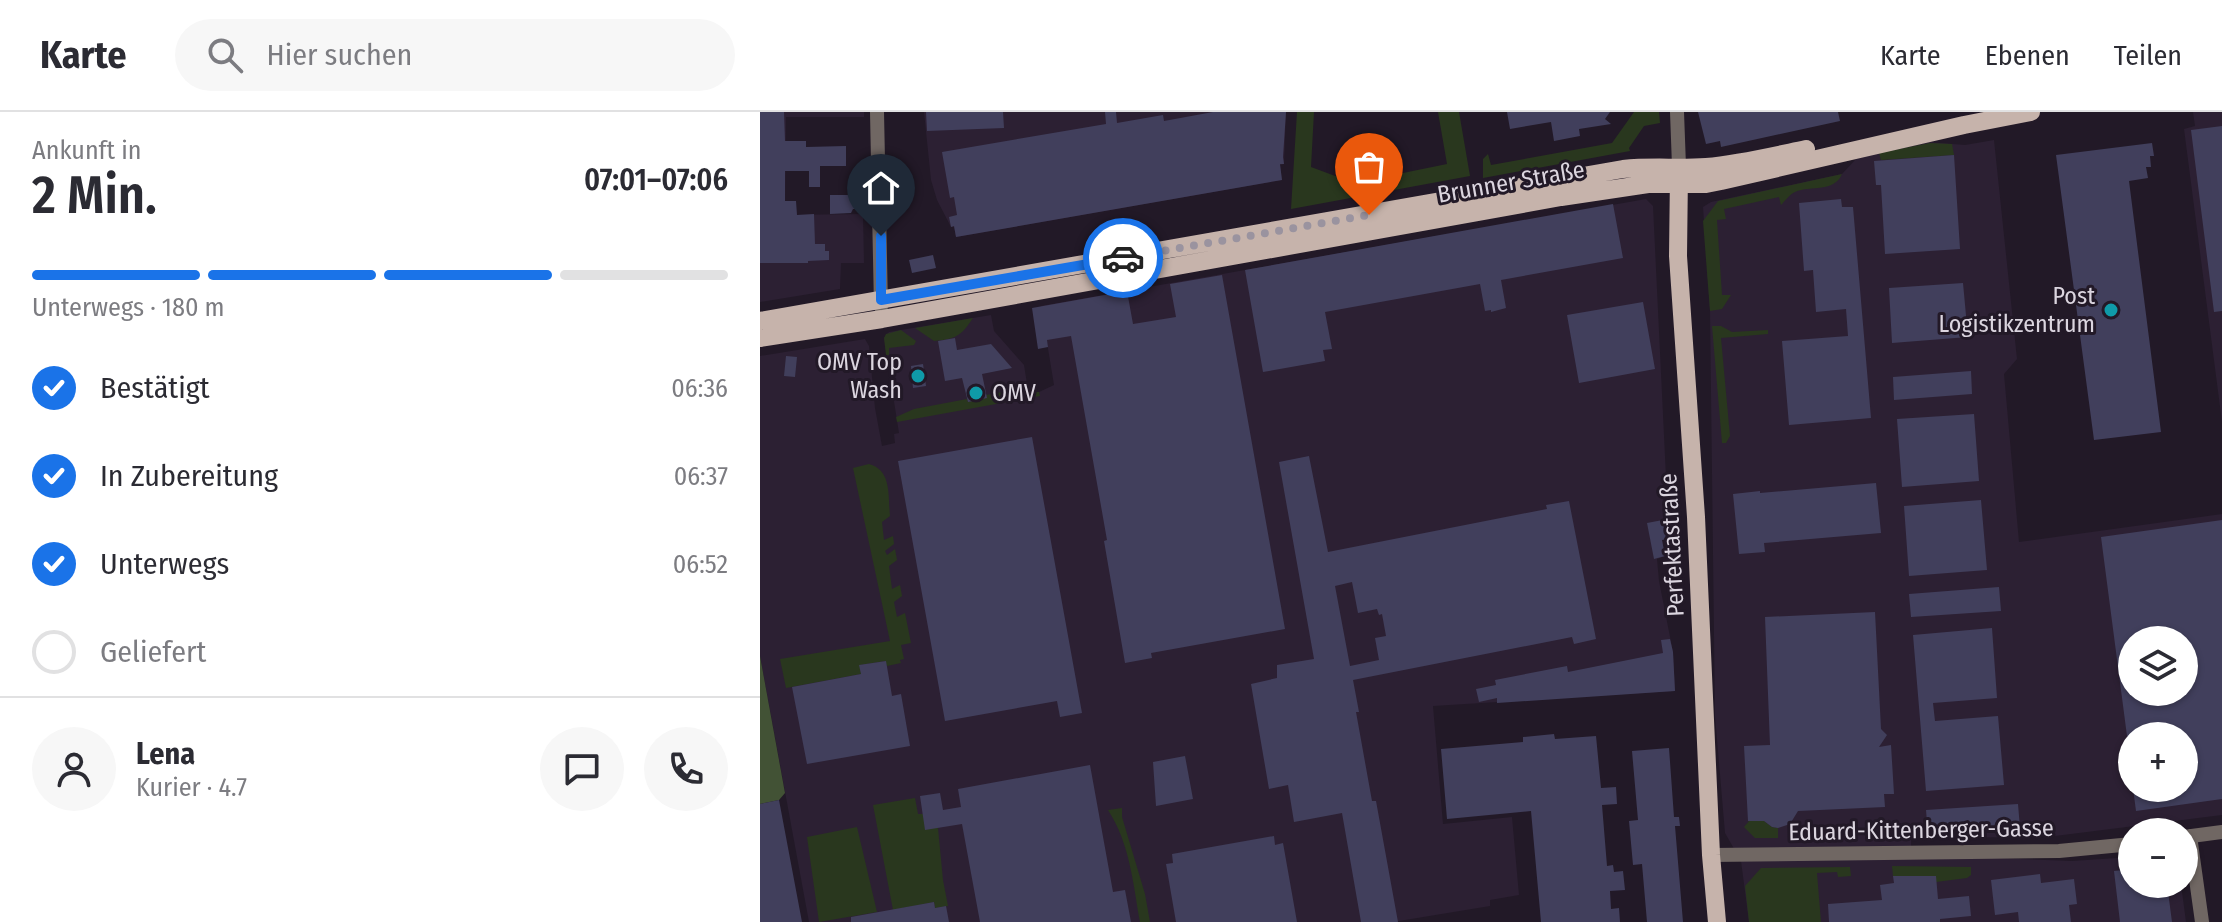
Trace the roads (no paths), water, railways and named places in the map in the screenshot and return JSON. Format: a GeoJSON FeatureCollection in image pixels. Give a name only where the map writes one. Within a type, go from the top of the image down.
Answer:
{"type":"FeatureCollection","features":[{"type":"Feature","properties":{"kind":"main road","name":"Brunner Straße"},"geometry":{"type":"LineString","coordinates":[[760,338],[1648,184],[1705,167],[1764,158],[1969,112]]}},
{"type":"Feature","properties":{"kind":"main road","name":"Brunner Straße"},"geometry":{"type":"LineString","coordinates":[[760,321],[1623,169],[1650,166],[1706,184],[2031,112]]}},
{"type":"Feature","properties":{"kind":"main road","name":"Perfektastraße"},"geometry":{"type":"LineString","coordinates":[[1679,175],[1678,256],[1696,517],[1711,855],[1717,922]]}},
{"type":"Feature","properties":{"kind":"street"},"geometry":{"type":"LineString","coordinates":[[877,112],[882,319]]}},
{"type":"Feature","properties":{"kind":"street"},"geometry":{"type":"LineString","coordinates":[[1677,112],[1679,175]]}},
{"type":"Feature","properties":{"kind":"street"},"geometry":{"type":"LineString","coordinates":[[2198,835],[2222,832]]}},
{"type":"Feature","properties":{"kind":"street","name":"Eduard-Kittenberger-Gasse"},"geometry":{"type":"LineString","coordinates":[[1711,855],[2059,851],[2118,845]]}},
{"type":"Feature","properties":{"kind":"street"},"geometry":{"type":"LineString","coordinates":[[2198,898],[2202,922]]}},
{"type":"Feature","properties":{"kind":"place","name":"Post Logistikzentrum"},"geometry":{"type":"Point","coordinates":[2111,310]}},
{"type":"Feature","properties":{"kind":"place","name":"OMV Top Wash"},"geometry":{"type":"Point","coordinates":[918,376]}},
{"type":"Feature","properties":{"kind":"place","name":"OMV"},"geometry":{"type":"Point","coordinates":[976,393]}}]}
